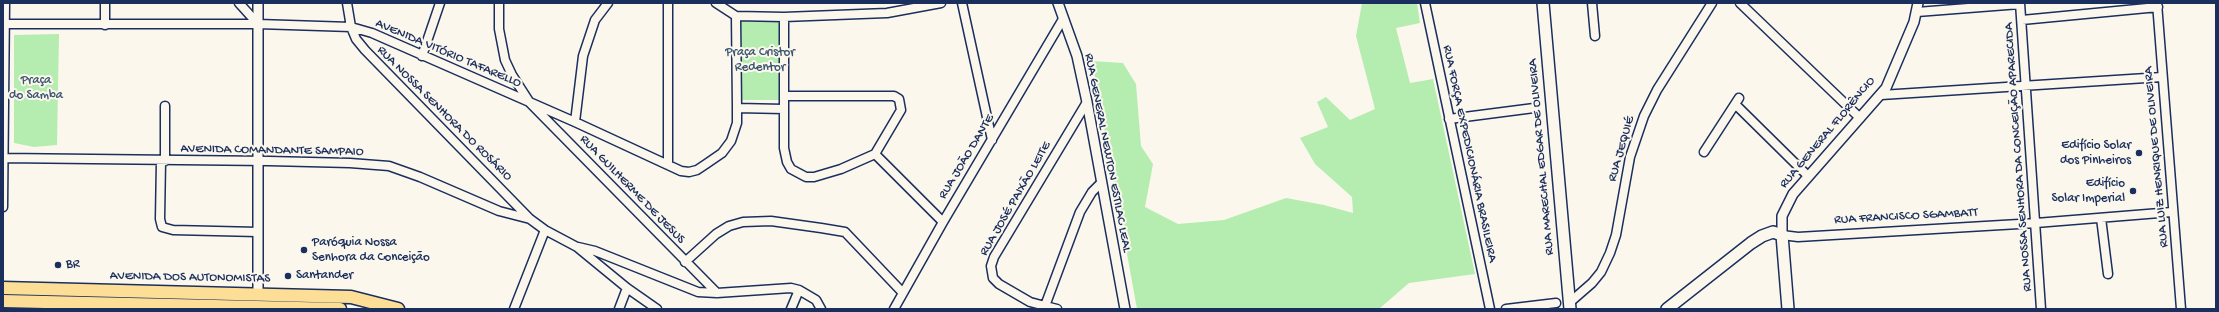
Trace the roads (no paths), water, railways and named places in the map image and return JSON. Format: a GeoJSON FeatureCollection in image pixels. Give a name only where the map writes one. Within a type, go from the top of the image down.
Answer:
{"type":"FeatureCollection","features":[{"type":"Feature","properties":{"kind":"main road","name":"RUA MARECHAL EDGAR DE OLIVEIRA"},"geometry":{"type":"LineString","coordinates":[[1543,3],[1570,306]]}},
{"type":"Feature","properties":{"kind":"main road","name":"RUA FRANCISCO SGAMBATT"},"geometry":{"type":"LineString","coordinates":[[1667,309],[1762,236],[1773,232],[1782,235]]}},
{"type":"Feature","properties":{"kind":"main road","name":"RUA GENERAL FLORÊNCIO"},"geometry":{"type":"LineString","coordinates":[[1782,235],[1788,309]]}},
{"type":"Feature","properties":{"kind":"main road","name":"AVENIDA DOS AUTONOMISTAS"},"geometry":{"type":"LineString","coordinates":[[3,288],[351,297],[398,309]]}},
{"type":"Feature","properties":{"kind":"main road"},"geometry":{"type":"LineString","coordinates":[[254,308],[258,294]]}},
{"type":"Feature","properties":{"kind":"main road","name":"AVENIDA DOS AUTONOMISTAS"},"geometry":{"type":"LineString","coordinates":[[3,301],[340,309]]}},
{"type":"Feature","properties":{"kind":"street"},"geometry":{"type":"LineString","coordinates":[[3,207],[5,3]]}},
{"type":"Feature","properties":{"kind":"street"},"geometry":{"type":"LineString","coordinates":[[105,3],[105,25]]}},
{"type":"Feature","properties":{"kind":"street"},"geometry":{"type":"LineString","coordinates":[[239,3],[258,24]]}},
{"type":"Feature","properties":{"kind":"street"},"geometry":{"type":"LineString","coordinates":[[258,3],[258,294]]}},
{"type":"Feature","properties":{"kind":"street","name":"RUA NOSSA SENHORA DO ROSÁRIO"},"geometry":{"type":"LineString","coordinates":[[347,3],[351,27],[356,39],[364,50],[530,219],[545,230],[578,247]]}},
{"type":"Feature","properties":{"kind":"street"},"geometry":{"type":"LineString","coordinates":[[422,56],[440,3]]}},
{"type":"Feature","properties":{"kind":"street"},"geometry":{"type":"LineString","coordinates":[[499,3],[499,30],[505,60],[512,75],[530,103]]}},
{"type":"Feature","properties":{"kind":"street"},"geometry":{"type":"LineString","coordinates":[[668,3],[668,165]]}},
{"type":"Feature","properties":{"kind":"street"},"geometry":{"type":"LineString","coordinates":[[716,3],[736,16],[784,17],[887,14],[942,3]]}},
{"type":"Feature","properties":{"kind":"street"},"geometry":{"type":"LineString","coordinates":[[962,3],[992,140]]}},
{"type":"Feature","properties":{"kind":"street","name":"RUA GENERAL NEWTON ESTILAC LEAL"},"geometry":{"type":"LineString","coordinates":[[1058,3],[1077,56],[1087,102],[1125,309]]}},
{"type":"Feature","properties":{"kind":"street","name":"RUA FORÇA EXPEDICIONÁRIA BRASILEIRA"},"geometry":{"type":"LineString","coordinates":[[1425,3],[1490,309]]}},
{"type":"Feature","properties":{"kind":"street"},"geometry":{"type":"LineString","coordinates":[[1592,3],[1595,36]]}},
{"type":"Feature","properties":{"kind":"street","name":"RUA JEQUIÉ"},"geometry":{"type":"LineString","coordinates":[[1570,306],[1592,283],[1604,266],[1616,235],[1630,157],[1644,116],[1657,90],[1712,3]]}},
{"type":"Feature","properties":{"kind":"street"},"geometry":{"type":"LineString","coordinates":[[1740,3],[1860,118]]}},
{"type":"Feature","properties":{"kind":"street"},"geometry":{"type":"LineString","coordinates":[[1917,8],[2020,3]]}},
{"type":"Feature","properties":{"kind":"street","name":"RUA NOSSA SENHORA DA CONCEIÇÃO APARECIDA"},"geometry":{"type":"LineString","coordinates":[[2020,3],[2041,309]]}},
{"type":"Feature","properties":{"kind":"street"},"geometry":{"type":"LineString","coordinates":[[575,122],[583,56],[595,20],[605,5]]}},
{"type":"Feature","properties":{"kind":"street"},"geometry":{"type":"LineString","coordinates":[[2022,20],[2157,5]]}},
{"type":"Feature","properties":{"kind":"street","name":"RUA LUIZ HENRIQUE DE OLIVEIRA"},"geometry":{"type":"LineString","coordinates":[[2157,5],[2172,212],[2181,309]]}},
{"type":"Feature","properties":{"kind":"street","name":"RUA GENERAL FLORÊNCIO"},"geometry":{"type":"LineString","coordinates":[[1782,235],[1781,221],[1785,208],[1808,176],[1881,95],[1901,56],[1917,8]]}},
{"type":"Feature","properties":{"kind":"street","name":"AVENIDA VITÓRIO TAFARELLO"},"geometry":{"type":"LineString","coordinates":[[4,24],[258,24],[351,27],[372,33],[575,122],[681,171],[697,170],[722,153],[732,141],[737,123],[736,16]]}},
{"type":"Feature","properties":{"kind":"street"},"geometry":{"type":"LineString","coordinates":[[784,17],[784,96],[784,148],[787,162],[791,169],[806,177],[824,175],[875,154],[901,110],[898,99],[894,96],[784,96]]}},
{"type":"Feature","properties":{"kind":"street","name":"RUA JOÃO DANTE"},"geometry":{"type":"LineString","coordinates":[[894,309],[943,222],[1063,19]]}},
{"type":"Feature","properties":{"kind":"street"},"geometry":{"type":"LineString","coordinates":[[1881,95],[2162,77]]}},
{"type":"Feature","properties":{"kind":"street"},"geometry":{"type":"LineString","coordinates":[[1704,152],[1737,101],[1808,176]]}},
{"type":"Feature","properties":{"kind":"street","name":"RUA JOSÉ PAIXÃO LEITE"},"geometry":{"type":"LineString","coordinates":[[1057,309],[1041,307],[999,284],[993,278],[991,266],[994,257],[1087,102]]}},
{"type":"Feature","properties":{"kind":"street","name":"RUA GUILHERME DE JESUS"},"geometry":{"type":"LineString","coordinates":[[530,103],[717,293]]}},
{"type":"Feature","properties":{"kind":"street"},"geometry":{"type":"LineString","coordinates":[[165,106],[160,219],[162,227],[173,230],[258,232]]}},
{"type":"Feature","properties":{"kind":"street"},"geometry":{"type":"LineString","coordinates":[[737,108],[784,109]]}},
{"type":"Feature","properties":{"kind":"street"},"geometry":{"type":"LineString","coordinates":[[1449,119],[1534,108]]}},
{"type":"Feature","properties":{"kind":"street"},"geometry":{"type":"LineString","coordinates":[[875,154],[943,222]]}},
{"type":"Feature","properties":{"kind":"street","name":"AVENIDA COMANDANTE SAMPAIO"},"geometry":{"type":"LineString","coordinates":[[3,158],[258,161],[350,163],[390,166],[499,211],[530,219]]}},
{"type":"Feature","properties":{"kind":"street"},"geometry":{"type":"LineString","coordinates":[[1041,307],[1080,212],[1092,192],[1101,183]]}},
{"type":"Feature","properties":{"kind":"street","name":"RUA FRANCISCO SGAMBATT"},"geometry":{"type":"LineString","coordinates":[[1782,235],[1792,238],[2036,223],[2172,212]]}},
{"type":"Feature","properties":{"kind":"street"},"geometry":{"type":"LineString","coordinates":[[2102,218],[2108,274]]}},
{"type":"Feature","properties":{"kind":"street"},"geometry":{"type":"LineString","coordinates":[[685,262],[716,234],[729,226],[743,222],[770,221],[821,228],[845,232],[903,293]]}},
{"type":"Feature","properties":{"kind":"street"},"geometry":{"type":"LineString","coordinates":[[514,309],[545,230]]}},
{"type":"Feature","properties":{"kind":"street"},"geometry":{"type":"LineString","coordinates":[[578,247],[627,288],[657,309]]}},
{"type":"Feature","properties":{"kind":"street"},"geometry":{"type":"LineString","coordinates":[[578,247],[596,251],[693,291],[717,293],[779,289],[799,290],[816,300],[821,309]]}},
{"type":"Feature","properties":{"kind":"street"},"geometry":{"type":"LineString","coordinates":[[619,309],[627,288]]}},
{"type":"Feature","properties":{"kind":"street"},"geometry":{"type":"LineString","coordinates":[[791,309],[799,290]]}},
{"type":"Feature","properties":{"kind":"street"},"geometry":{"type":"LineString","coordinates":[[1506,309],[1556,303]]}},
{"type":"Feature","properties":{"kind":"place","name":"Edifício Solar dos Pinheiros"},"geometry":{"type":"Point","coordinates":[2139,153]}},
{"type":"Feature","properties":{"kind":"place","name":"Edifício Solar Imperial"},"geometry":{"type":"Point","coordinates":[2133,191]}},
{"type":"Feature","properties":{"kind":"place","name":"Paróquia Nossa Senhora da Conceição"},"geometry":{"type":"Point","coordinates":[304,250]}},
{"type":"Feature","properties":{"kind":"place","name":"BR"},"geometry":{"type":"Point","coordinates":[58,265]}},
{"type":"Feature","properties":{"kind":"place","name":"Santander"},"geometry":{"type":"Point","coordinates":[288,276]}},
{"type":"Feature","properties":{"kind":"park label","name":"Praça Cristor Redentor"},"geometry":{"type":"Point","coordinates":[760,60]}},
{"type":"Feature","properties":{"kind":"park label","name":"Praça do Samba"},"geometry":{"type":"Point","coordinates":[36,88]}}]}
